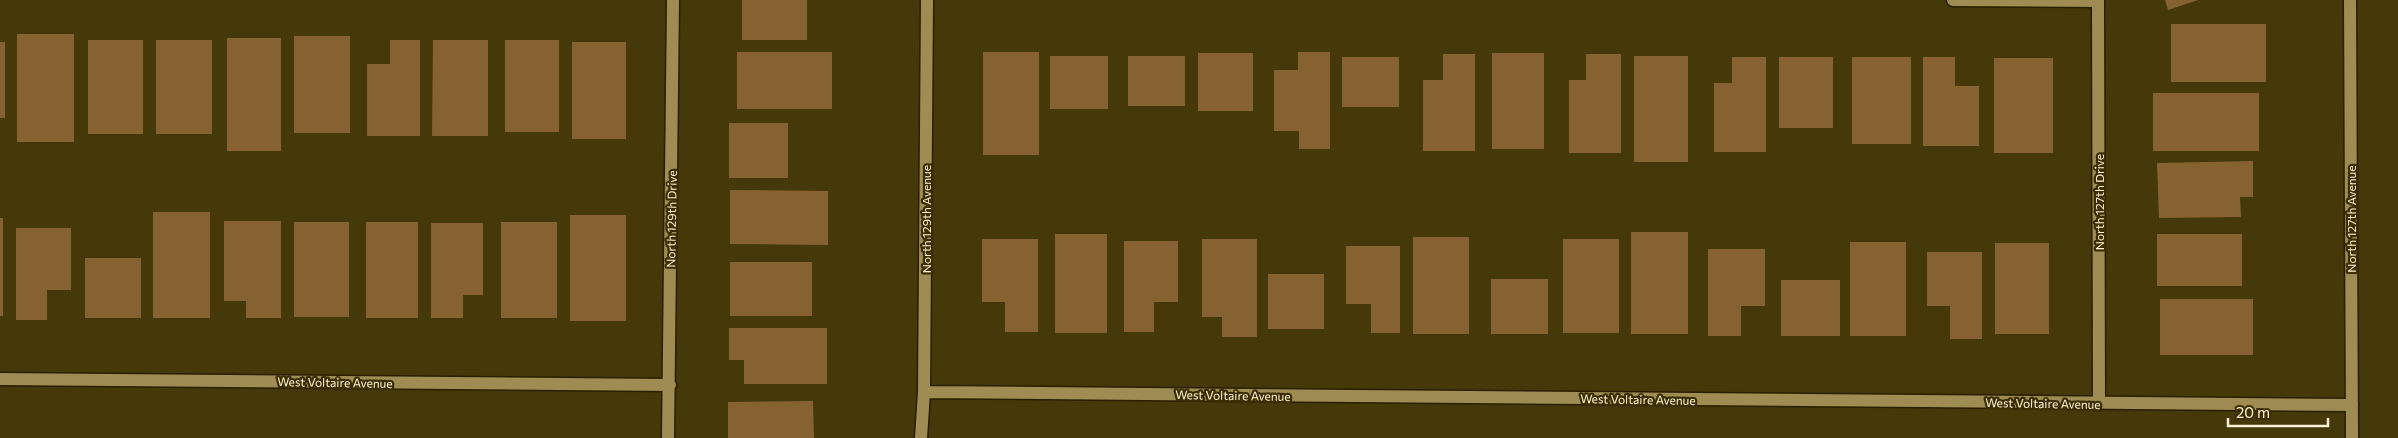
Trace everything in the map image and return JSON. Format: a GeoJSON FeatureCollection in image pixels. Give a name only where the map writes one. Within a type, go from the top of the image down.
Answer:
{"type":"FeatureCollection","features":[{"type":"Feature","properties":{"kind":"street","name":"North 129th Drive"},"geometry":{"type":"LineString","coordinates":[[668,438],[673,0]]}},
{"type":"Feature","properties":{"kind":"street","name":"North 129th Avenue"},"geometry":{"type":"LineString","coordinates":[[921,438],[924,392],[927,0]]}},
{"type":"Feature","properties":{"kind":"street"},"geometry":{"type":"LineString","coordinates":[[1954,0],[2098,1]]}},
{"type":"Feature","properties":{"kind":"street","name":"North 127th Avenue"},"geometry":{"type":"LineString","coordinates":[[2350,0],[2352,438]]}},
{"type":"Feature","properties":{"kind":"street","name":"North 127th Drive"},"geometry":{"type":"LineString","coordinates":[[2098,1],[2099,404]]}},
{"type":"Feature","properties":{"kind":"street","name":"West Voltaire Avenue"},"geometry":{"type":"LineString","coordinates":[[0,379],[670,385]]}},
{"type":"Feature","properties":{"kind":"street","name":"West Voltaire Avenue"},"geometry":{"type":"LineString","coordinates":[[924,392],[2352,405]]}},
{"type":"Feature","properties":{"kind":"building"},"geometry":{"type":"Polygon","coordinates":[[[742,0],[807,0],[807,40],[742,40],[742,0]]]}},
{"type":"Feature","properties":{"kind":"building"},"geometry":{"type":"Polygon","coordinates":[[[2165,0],[2198,0],[2168,10],[2165,0]]]}},
{"type":"Feature","properties":{"kind":"building"},"geometry":{"type":"Polygon","coordinates":[[[2171,24],[2266,24],[2266,82],[2171,82],[2171,24]]]}},
{"type":"Feature","properties":{"kind":"building"},"geometry":{"type":"Polygon","coordinates":[[[17,34],[74,34],[74,142],[17,142],[17,34]]]}},
{"type":"Feature","properties":{"kind":"building"},"geometry":{"type":"Polygon","coordinates":[[[294,36],[350,36],[350,133],[294,133],[294,36]]]}},
{"type":"Feature","properties":{"kind":"building"},"geometry":{"type":"Polygon","coordinates":[[[227,38],[281,38],[281,151],[227,151],[227,38]]]}},
{"type":"Feature","properties":{"kind":"building"},"geometry":{"type":"Polygon","coordinates":[[[88,40],[143,40],[143,134],[88,134],[88,40]]]}},
{"type":"Feature","properties":{"kind":"building"},"geometry":{"type":"Polygon","coordinates":[[[156,40],[212,40],[212,134],[156,134],[156,40]]]}},
{"type":"Feature","properties":{"kind":"building"},"geometry":{"type":"Polygon","coordinates":[[[390,40],[420,40],[420,136],[367,136],[367,64],[390,64],[390,40]]]}},
{"type":"Feature","properties":{"kind":"building"},"geometry":{"type":"Polygon","coordinates":[[[433,40],[488,40],[488,136],[432,136],[433,40]]]}},
{"type":"Feature","properties":{"kind":"building"},"geometry":{"type":"Polygon","coordinates":[[[505,40],[559,40],[559,132],[505,132],[505,40]]]}},
{"type":"Feature","properties":{"kind":"building"},"geometry":{"type":"Polygon","coordinates":[[[0,42],[5,42],[5,118],[0,118],[0,42]]]}},
{"type":"Feature","properties":{"kind":"building"},"geometry":{"type":"Polygon","coordinates":[[[572,42],[626,42],[626,139],[572,139],[572,42]]]}},
{"type":"Feature","properties":{"kind":"building"},"geometry":{"type":"Polygon","coordinates":[[[737,52],[832,52],[832,109],[737,109],[737,52]]]}},
{"type":"Feature","properties":{"kind":"building"},"geometry":{"type":"Polygon","coordinates":[[[983,52],[1039,52],[1039,155],[983,155],[983,52]]]}},
{"type":"Feature","properties":{"kind":"building"},"geometry":{"type":"Polygon","coordinates":[[[1298,52],[1330,52],[1330,149],[1299,149],[1299,131],[1274,131],[1274,70],[1298,70],[1298,52]]]}},
{"type":"Feature","properties":{"kind":"building"},"geometry":{"type":"Polygon","coordinates":[[[1198,53],[1253,53],[1253,111],[1198,111],[1198,53]]]}},
{"type":"Feature","properties":{"kind":"building"},"geometry":{"type":"Polygon","coordinates":[[[1492,53],[1544,53],[1544,149],[1492,149],[1492,53]]]}},
{"type":"Feature","properties":{"kind":"building"},"geometry":{"type":"Polygon","coordinates":[[[1443,54],[1475,54],[1475,151],[1423,151],[1423,80],[1443,80],[1443,54]]]}},
{"type":"Feature","properties":{"kind":"building"},"geometry":{"type":"Polygon","coordinates":[[[1586,54],[1621,54],[1621,153],[1569,153],[1569,80],[1586,80],[1586,54]]]}},
{"type":"Feature","properties":{"kind":"building"},"geometry":{"type":"Polygon","coordinates":[[[1050,56],[1108,56],[1108,109],[1050,109],[1050,56]]]}},
{"type":"Feature","properties":{"kind":"building"},"geometry":{"type":"Polygon","coordinates":[[[1128,56],[1185,56],[1185,106],[1128,106],[1128,56]]]}},
{"type":"Feature","properties":{"kind":"building"},"geometry":{"type":"Polygon","coordinates":[[[1634,56],[1688,56],[1688,162],[1634,162],[1634,56]]]}},
{"type":"Feature","properties":{"kind":"building"},"geometry":{"type":"Polygon","coordinates":[[[1342,57],[1399,57],[1399,107],[1342,107],[1342,57]]]}},
{"type":"Feature","properties":{"kind":"building"},"geometry":{"type":"Polygon","coordinates":[[[1732,57],[1766,57],[1766,152],[1714,152],[1714,83],[1732,83],[1732,57]]]}},
{"type":"Feature","properties":{"kind":"building"},"geometry":{"type":"Polygon","coordinates":[[[1779,57],[1833,57],[1833,128],[1779,128],[1779,57]]]}},
{"type":"Feature","properties":{"kind":"building"},"geometry":{"type":"Polygon","coordinates":[[[1852,57],[1911,57],[1911,144],[1852,144],[1852,57]]]}},
{"type":"Feature","properties":{"kind":"building"},"geometry":{"type":"Polygon","coordinates":[[[1923,57],[1955,57],[1955,86],[1979,86],[1979,146],[1923,146],[1923,57]]]}},
{"type":"Feature","properties":{"kind":"building"},"geometry":{"type":"Polygon","coordinates":[[[1994,58],[2053,58],[2053,153],[1994,153],[1994,58]]]}},
{"type":"Feature","properties":{"kind":"building"},"geometry":{"type":"Polygon","coordinates":[[[2153,93],[2259,93],[2259,151],[2153,151],[2153,93]]]}},
{"type":"Feature","properties":{"kind":"building"},"geometry":{"type":"Polygon","coordinates":[[[729,123],[788,123],[788,178],[729,178],[729,123]]]}},
{"type":"Feature","properties":{"kind":"building"},"geometry":{"type":"Polygon","coordinates":[[[2253,161],[2253,197],[2240,197],[2241,217],[2159,218],[2157,163],[2253,161]]]}},
{"type":"Feature","properties":{"kind":"building"},"geometry":{"type":"Polygon","coordinates":[[[730,190],[828,191],[828,245],[730,244],[730,190]]]}},
{"type":"Feature","properties":{"kind":"building"},"geometry":{"type":"Polygon","coordinates":[[[153,212],[210,212],[210,318],[153,318],[153,212]]]}},
{"type":"Feature","properties":{"kind":"building"},"geometry":{"type":"Polygon","coordinates":[[[570,215],[626,215],[626,321],[570,321],[570,215]]]}},
{"type":"Feature","properties":{"kind":"building"},"geometry":{"type":"Polygon","coordinates":[[[0,218],[3,218],[3,316],[0,316],[0,218]]]}},
{"type":"Feature","properties":{"kind":"building"},"geometry":{"type":"Polygon","coordinates":[[[224,221],[281,221],[281,318],[246,318],[246,301],[224,301],[224,221]]]}},
{"type":"Feature","properties":{"kind":"building"},"geometry":{"type":"Polygon","coordinates":[[[294,222],[349,222],[349,317],[294,317],[294,222]]]}},
{"type":"Feature","properties":{"kind":"building"},"geometry":{"type":"Polygon","coordinates":[[[366,222],[418,222],[418,318],[366,318],[366,222]]]}},
{"type":"Feature","properties":{"kind":"building"},"geometry":{"type":"Polygon","coordinates":[[[501,222],[557,222],[557,318],[501,318],[501,222]]]}},
{"type":"Feature","properties":{"kind":"building"},"geometry":{"type":"Polygon","coordinates":[[[431,223],[483,223],[483,295],[463,295],[463,318],[431,318],[431,223]]]}},
{"type":"Feature","properties":{"kind":"building"},"geometry":{"type":"Polygon","coordinates":[[[16,228],[71,228],[71,290],[47,290],[47,320],[16,320],[16,228]]]}},
{"type":"Feature","properties":{"kind":"building"},"geometry":{"type":"Polygon","coordinates":[[[1631,232],[1688,232],[1688,334],[1631,334],[1631,232]]]}},
{"type":"Feature","properties":{"kind":"building"},"geometry":{"type":"Polygon","coordinates":[[[1055,234],[1107,234],[1107,333],[1055,333],[1055,234]]]}},
{"type":"Feature","properties":{"kind":"building"},"geometry":{"type":"Polygon","coordinates":[[[2157,234],[2242,234],[2242,286],[2157,286],[2157,234]]]}},
{"type":"Feature","properties":{"kind":"building"},"geometry":{"type":"Polygon","coordinates":[[[1413,237],[1469,237],[1469,334],[1413,334],[1413,237]]]}},
{"type":"Feature","properties":{"kind":"building"},"geometry":{"type":"Polygon","coordinates":[[[982,239],[1038,239],[1038,332],[1005,332],[1005,302],[982,302],[982,239]]]}},
{"type":"Feature","properties":{"kind":"building"},"geometry":{"type":"Polygon","coordinates":[[[1202,239],[1257,239],[1257,337],[1222,337],[1222,317],[1202,317],[1202,239]]]}},
{"type":"Feature","properties":{"kind":"building"},"geometry":{"type":"Polygon","coordinates":[[[1563,239],[1619,239],[1619,333],[1563,333],[1563,239]]]}},
{"type":"Feature","properties":{"kind":"building"},"geometry":{"type":"Polygon","coordinates":[[[1124,241],[1178,241],[1178,302],[1154,302],[1154,332],[1124,332],[1124,241]]]}},
{"type":"Feature","properties":{"kind":"building"},"geometry":{"type":"Polygon","coordinates":[[[1850,242],[1906,242],[1906,336],[1850,336],[1850,242]]]}},
{"type":"Feature","properties":{"kind":"building"},"geometry":{"type":"Polygon","coordinates":[[[1995,243],[2049,243],[2049,334],[1995,334],[1995,243]]]}},
{"type":"Feature","properties":{"kind":"building"},"geometry":{"type":"Polygon","coordinates":[[[1346,246],[1400,246],[1400,333],[1371,333],[1371,304],[1346,304],[1346,246]]]}},
{"type":"Feature","properties":{"kind":"building"},"geometry":{"type":"Polygon","coordinates":[[[1708,249],[1765,249],[1765,306],[1741,306],[1741,336],[1708,336],[1708,249]]]}},
{"type":"Feature","properties":{"kind":"building"},"geometry":{"type":"Polygon","coordinates":[[[1927,252],[1982,252],[1982,339],[1950,339],[1950,306],[1927,306],[1927,252]]]}},
{"type":"Feature","properties":{"kind":"building"},"geometry":{"type":"Polygon","coordinates":[[[85,258],[141,258],[141,318],[85,318],[85,258]]]}},
{"type":"Feature","properties":{"kind":"building"},"geometry":{"type":"Polygon","coordinates":[[[730,262],[812,262],[812,316],[730,316],[730,262]]]}},
{"type":"Feature","properties":{"kind":"building"},"geometry":{"type":"Polygon","coordinates":[[[1268,274],[1324,274],[1324,329],[1268,329],[1268,274]]]}},
{"type":"Feature","properties":{"kind":"building"},"geometry":{"type":"Polygon","coordinates":[[[1491,279],[1548,279],[1548,334],[1491,334],[1491,279]]]}},
{"type":"Feature","properties":{"kind":"building"},"geometry":{"type":"Polygon","coordinates":[[[1781,280],[1840,280],[1840,336],[1781,336],[1781,280]]]}},
{"type":"Feature","properties":{"kind":"building"},"geometry":{"type":"Polygon","coordinates":[[[2160,299],[2253,299],[2253,355],[2160,355],[2160,299]]]}},
{"type":"Feature","properties":{"kind":"building"},"geometry":{"type":"Polygon","coordinates":[[[729,328],[827,328],[827,384],[744,384],[744,360],[729,360],[729,328]]]}},
{"type":"Feature","properties":{"kind":"building"},"geometry":{"type":"Polygon","coordinates":[[[813,401],[814,438],[728,438],[728,402],[813,401]]]}}]}
